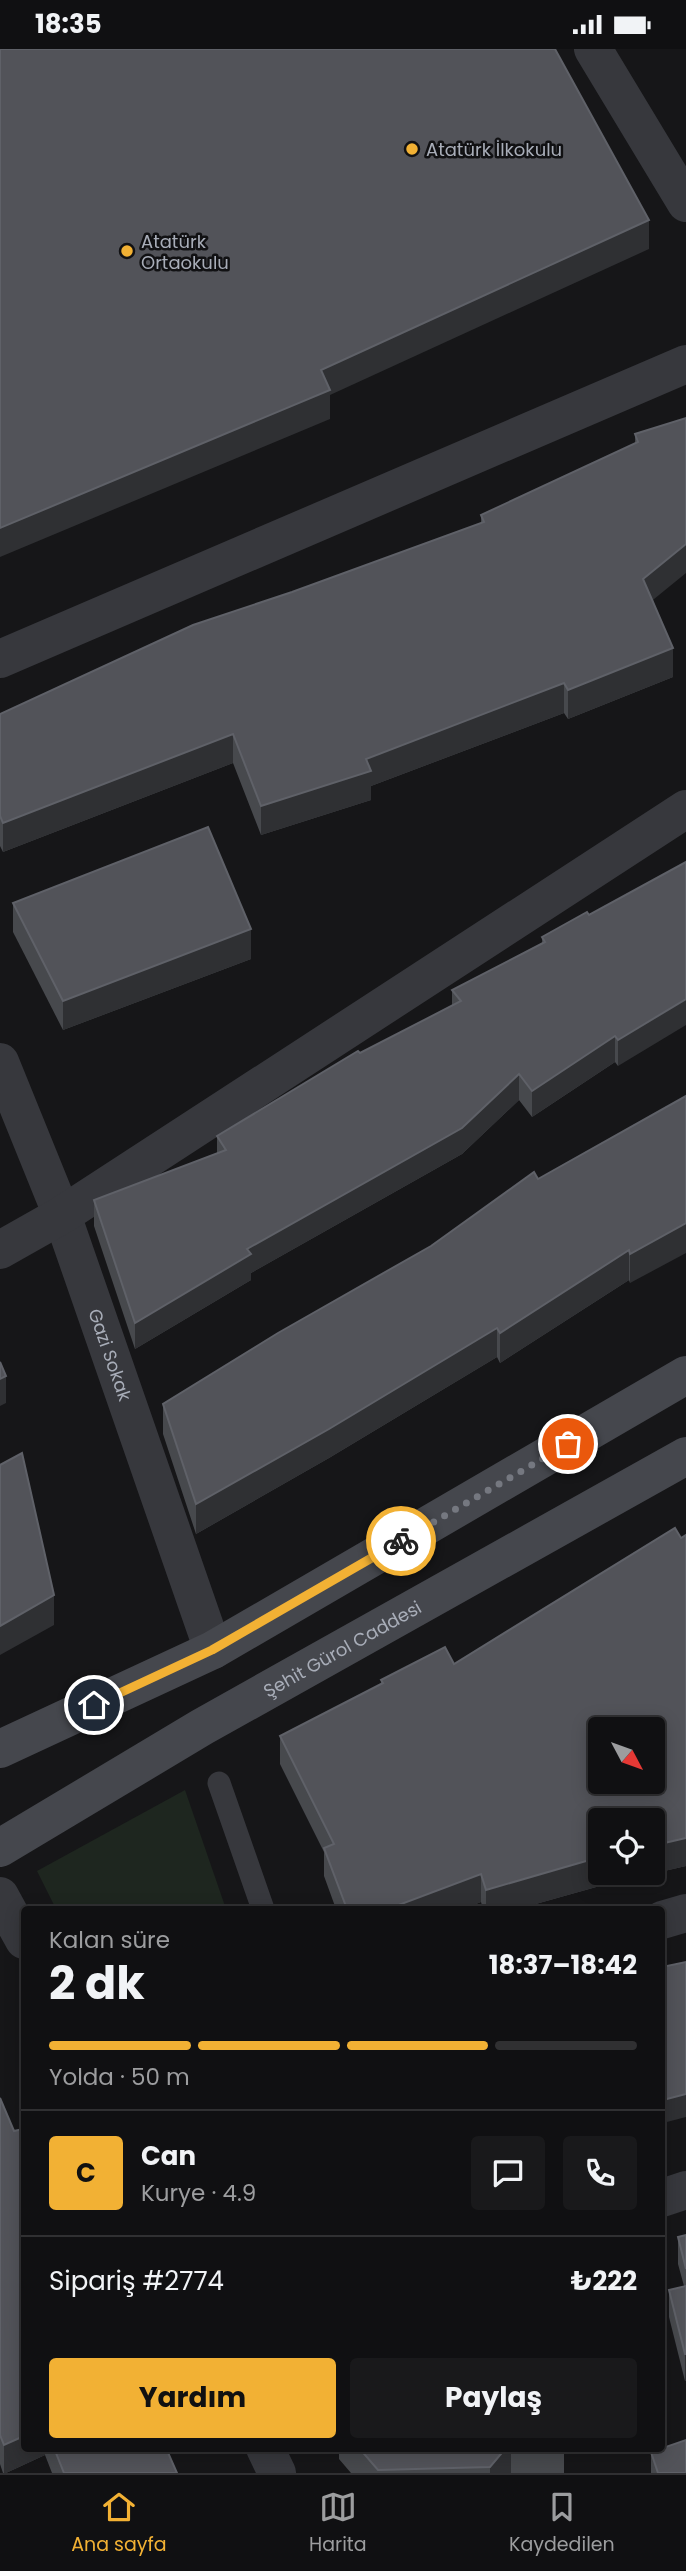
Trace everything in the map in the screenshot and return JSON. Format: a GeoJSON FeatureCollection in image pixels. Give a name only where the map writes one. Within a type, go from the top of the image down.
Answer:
{"type":"FeatureCollection","features":[{"type":"Feature","properties":{"kind":"main road"},"geometry":{"type":"LineString","coordinates":[[0,1748],[212,1650],[686,1375]]}},
{"type":"Feature","properties":{"kind":"main road","name":"Şehit Gürol Caddesi"},"geometry":{"type":"LineString","coordinates":[[0,1848],[202,1727],[686,1456]]}},
{"type":"Feature","properties":{"kind":"street"},"geometry":{"type":"LineString","coordinates":[[593,49],[686,204]]}},
{"type":"Feature","properties":{"kind":"street"},"geometry":{"type":"LineString","coordinates":[[0,659],[686,364]]}},
{"type":"Feature","properties":{"kind":"street"},"geometry":{"type":"LineString","coordinates":[[0,1250],[62,1215],[686,809]]}},
{"type":"Feature","properties":{"kind":"street","name":"Gazi Sokak"},"geometry":{"type":"LineString","coordinates":[[0,1062],[62,1215],[212,1650]]}},
{"type":"Feature","properties":{"kind":"street"},"geometry":{"type":"LineString","coordinates":[[0,1896],[21,1934]]}},
{"type":"Feature","properties":{"kind":"street"},"geometry":{"type":"LineString","coordinates":[[665,1919],[686,1913]]}},
{"type":"Feature","properties":{"kind":"street"},"geometry":{"type":"LineString","coordinates":[[665,2197],[686,2190]]}},
{"type":"Feature","properties":{"kind":"street"},"geometry":{"type":"LineString","coordinates":[[267,2452],[278,2473]]}},
{"type":"Feature","properties":{"kind":"lane"},"geometry":{"type":"LineString","coordinates":[[219,1783],[262,1906]]}},
{"type":"Feature","properties":{"kind":"shaded area"},"geometry":{"type":"Polygon","coordinates":[[[185,1790],[225,1906],[54,1906],[37,1871],[185,1790]]]}},
{"type":"Feature","properties":{"kind":"building"},"geometry":{"type":"Polygon","coordinates":[[[0,49],[555,49],[649,220],[321,370],[330,390],[0,528],[0,49]]]}},
{"type":"Feature","properties":{"kind":"building"},"geometry":{"type":"Polygon","coordinates":[[[686,418],[686,544],[643,579],[673,648],[568,690],[564,683],[366,759],[371,771],[261,806],[233,734],[3,823],[0,816],[0,714],[193,625],[484,522],[481,515],[638,442],[635,434],[686,418]]]}},
{"type":"Feature","properties":{"kind":"building"},"geometry":{"type":"Polygon","coordinates":[[[208,827],[251,929],[63,1001],[13,903],[208,827]]]}},
{"type":"Feature","properties":{"kind":"building"},"geometry":{"type":"Polygon","coordinates":[[[686,862],[686,999],[618,1040],[615,1036],[532,1091],[519,1074],[462,1128],[247,1249],[251,1254],[135,1323],[94,1200],[226,1150],[217,1136],[358,1051],[360,1053],[461,1001],[452,990],[545,942],[542,937],[587,912],[589,915],[686,862]]]}},
{"type":"Feature","properties":{"kind":"building"},"geometry":{"type":"Polygon","coordinates":[[[686,1096],[686,1223],[630,1254],[629,1250],[500,1333],[497,1328],[329,1429],[196,1504],[163,1404],[278,1333],[431,1246],[534,1172],[538,1179],[686,1096]]]}},
{"type":"Feature","properties":{"kind":"building"},"geometry":{"type":"Polygon","coordinates":[[[0,1362],[6,1376],[0,1379],[0,1362]]]}},
{"type":"Feature","properties":{"kind":"building"},"geometry":{"type":"Polygon","coordinates":[[[22,1453],[54,1595],[0,1626],[0,1465],[22,1453]]]}},
{"type":"Feature","properties":{"kind":"building"},"geometry":{"type":"Polygon","coordinates":[[[675,1528],[681,1538],[686,1535],[686,1838],[665,1843],[665,1808],[588,1808],[588,1860],[486,1890],[481,1874],[396,1906],[346,1906],[324,1848],[334,1844],[280,1736],[383,1683],[381,1680],[445,1647],[454,1664],[675,1528]]]}},
{"type":"Feature","properties":{"kind":"building"},"geometry":{"type":"Polygon","coordinates":[[[686,1962],[686,2094],[665,2099],[665,1966],[686,1962]]]}},
{"type":"Feature","properties":{"kind":"building"},"geometry":{"type":"Polygon","coordinates":[[[0,2098],[14,2131],[21,2129],[21,2437],[4,2445],[0,2435],[0,2098]]]}},
{"type":"Feature","properties":{"kind":"building"},"geometry":{"type":"Polygon","coordinates":[[[686,2235],[686,2269],[678,2237],[686,2235]]]}},
{"type":"Feature","properties":{"kind":"building"},"geometry":{"type":"Polygon","coordinates":[[[686,2286],[686,2354],[685,2354],[669,2290],[686,2286]]]}},
{"type":"Feature","properties":{"kind":"building"},"geometry":{"type":"Polygon","coordinates":[[[686,2440],[686,2473],[658,2473],[651,2452],[665,2452],[665,2447],[686,2440]]]}},
{"type":"Feature","properties":{"kind":"building"},"geometry":{"type":"Polygon","coordinates":[[[56,2452],[168,2452],[177,2473],[64,2473],[56,2452]]]}},
{"type":"Feature","properties":{"kind":"building"},"geometry":{"type":"Polygon","coordinates":[[[362,2452],[503,2452],[490,2467],[378,2470],[362,2452]]]}},
{"type":"Feature","properties":{"kind":"way so far"},"geometry":{"type":"LineString","coordinates":[[401,1541],[568,1444]]}},
{"type":"Feature","properties":{"kind":"place","name":"Atatürk İlkokulu"},"geometry":{"type":"Point","coordinates":[412,149]}},
{"type":"Feature","properties":{"kind":"place","name":"Atatürk Ortaokulu"},"geometry":{"type":"Point","coordinates":[127,251]}},
{"type":"Feature","properties":{"kind":"route"},"geometry":{"type":"LineString","coordinates":[[94,1705],[212,1650],[401,1541]]}}]}
